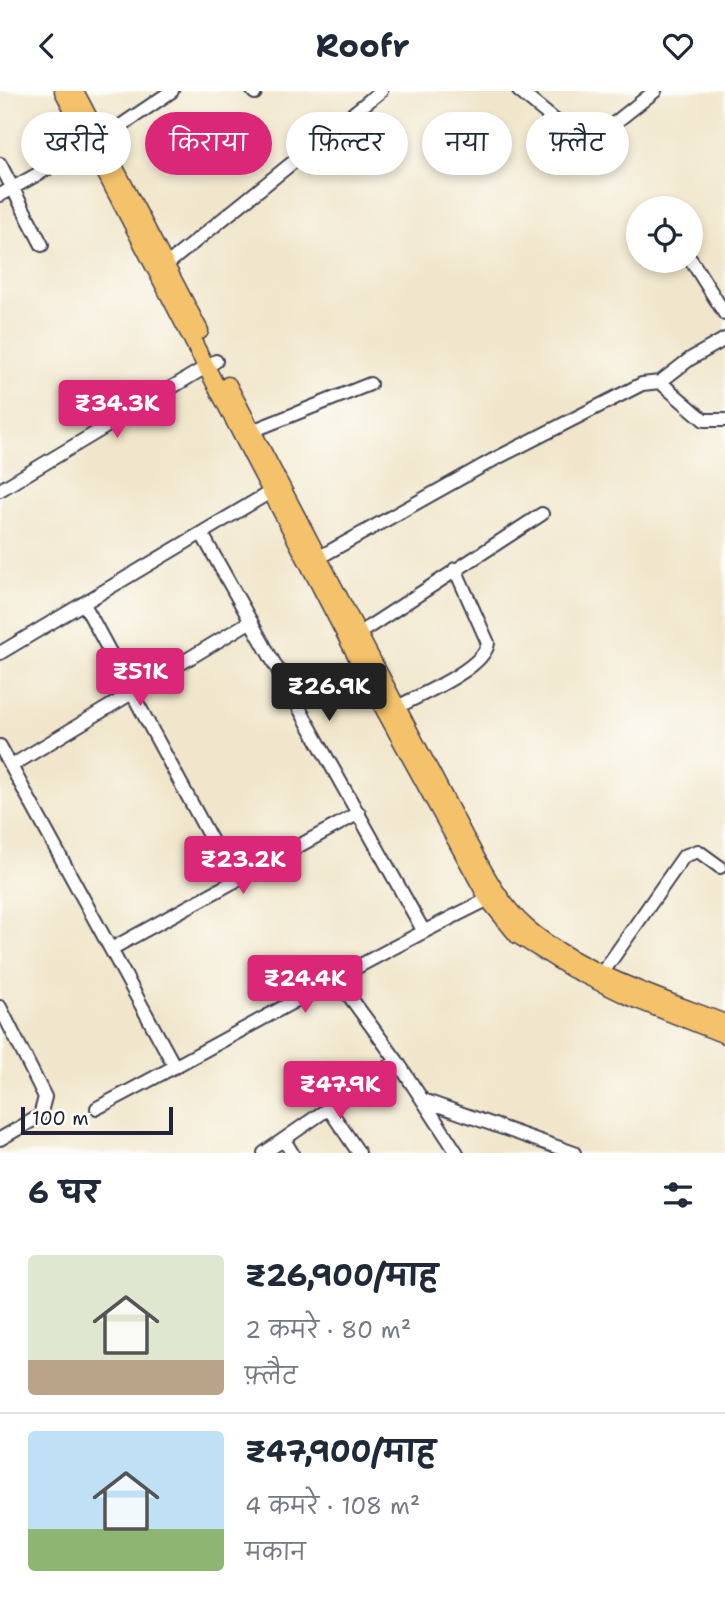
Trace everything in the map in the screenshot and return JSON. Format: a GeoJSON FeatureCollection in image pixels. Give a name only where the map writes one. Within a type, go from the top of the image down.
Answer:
{"type":"FeatureCollection","features":[{"type":"Feature","properties":{"kind":"main road"},"geometry":{"type":"LineString","coordinates":[[68,92],[79,112]]}},
{"type":"Feature","properties":{"kind":"main road"},"geometry":{"type":"LineString","coordinates":[[113,175],[391,710],[517,935],[560,963],[632,998],[725,1035]]}},
{"type":"Feature","properties":{"kind":"main road"},"geometry":{"type":"LineString","coordinates":[[115,175],[166,265],[211,364],[252,431],[275,489],[318,558],[358,634],[391,710]]}},
{"type":"Feature","properties":{"kind":"main road"},"geometry":{"type":"LineString","coordinates":[[494,896],[525,926],[603,972],[725,1023]]}},
{"type":"Feature","properties":{"kind":"street"},"geometry":{"type":"LineString","coordinates":[[131,119],[172,91]]}},
{"type":"Feature","properties":{"kind":"street"},"geometry":{"type":"LineString","coordinates":[[166,265],[381,91]]}},
{"type":"Feature","properties":{"kind":"street"},"geometry":{"type":"LineString","coordinates":[[528,94],[574,137],[592,141],[655,91]]}},
{"type":"Feature","properties":{"kind":"street"},"geometry":{"type":"LineString","coordinates":[[0,164],[42,245]]}},
{"type":"Feature","properties":{"kind":"street"},"geometry":{"type":"LineString","coordinates":[[0,195],[34,175]]}},
{"type":"Feature","properties":{"kind":"street"},"geometry":{"type":"LineString","coordinates":[[699,273],[725,314]]}},
{"type":"Feature","properties":{"kind":"street"},"geometry":{"type":"LineString","coordinates":[[318,558],[493,460],[642,384],[660,382],[690,359],[725,339]]}},
{"type":"Feature","properties":{"kind":"street"},"geometry":{"type":"LineString","coordinates":[[2,484],[211,364]]}},
{"type":"Feature","properties":{"kind":"street"},"geometry":{"type":"LineString","coordinates":[[660,382],[704,420],[725,420]]}},
{"type":"Feature","properties":{"kind":"street"},"geometry":{"type":"LineString","coordinates":[[252,431],[370,384]]}},
{"type":"Feature","properties":{"kind":"street"},"geometry":{"type":"LineString","coordinates":[[0,653],[275,489]]}},
{"type":"Feature","properties":{"kind":"street"},"geometry":{"type":"LineString","coordinates":[[358,634],[542,514]]}},
{"type":"Feature","properties":{"kind":"street"},"geometry":{"type":"LineString","coordinates":[[202,534],[424,930]]}},
{"type":"Feature","properties":{"kind":"street"},"geometry":{"type":"LineString","coordinates":[[391,710],[471,667],[487,652],[488,643],[455,569]]}},
{"type":"Feature","properties":{"kind":"street"},"geometry":{"type":"LineString","coordinates":[[84,604],[234,882]]}},
{"type":"Feature","properties":{"kind":"street"},"geometry":{"type":"LineString","coordinates":[[11,766],[251,621]]}},
{"type":"Feature","properties":{"kind":"street"},"geometry":{"type":"LineString","coordinates":[[0,746],[175,1067]]}},
{"type":"Feature","properties":{"kind":"street"},"geometry":{"type":"LineString","coordinates":[[111,950],[359,813]]}},
{"type":"Feature","properties":{"kind":"street"},"geometry":{"type":"LineString","coordinates":[[603,972],[684,856],[698,851],[720,867]]}},
{"type":"Feature","properties":{"kind":"street"},"geometry":{"type":"LineString","coordinates":[[97,1108],[424,930],[494,896]]}},
{"type":"Feature","properties":{"kind":"street"},"geometry":{"type":"LineString","coordinates":[[336,978],[397,1061],[457,1153]]}},
{"type":"Feature","properties":{"kind":"street"},"geometry":{"type":"LineString","coordinates":[[0,1007],[45,1097],[40,1116],[0,1139]]}},
{"type":"Feature","properties":{"kind":"street"},"geometry":{"type":"LineString","coordinates":[[264,1153],[397,1061]]}},
{"type":"Feature","properties":{"kind":"street"},"geometry":{"type":"LineString","coordinates":[[423,1100],[574,1153]]}},
{"type":"Feature","properties":{"kind":"street"},"geometry":{"type":"LineString","coordinates":[[329,1109],[359,1153]]}},
{"type":"Feature","properties":{"kind":"street"},"geometry":{"type":"LineString","coordinates":[[284,1140],[292,1153]]}}]}
